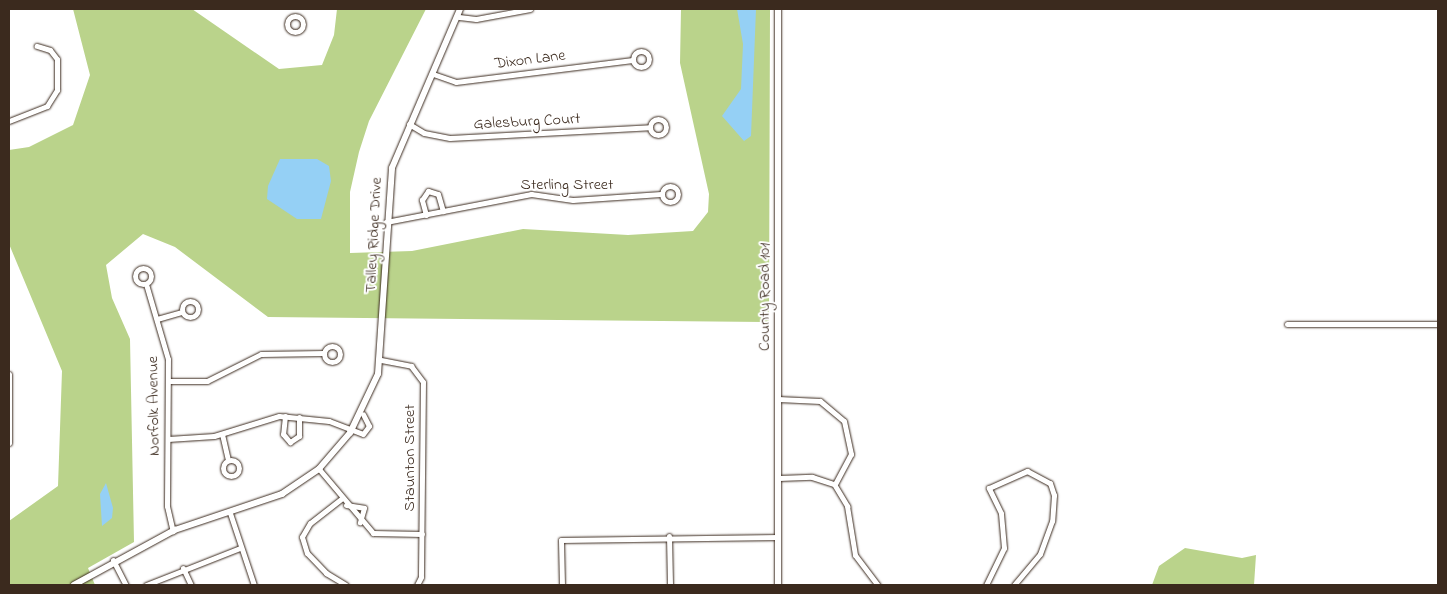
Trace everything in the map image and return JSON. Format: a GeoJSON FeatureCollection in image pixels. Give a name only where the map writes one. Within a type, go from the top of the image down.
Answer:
{"type":"FeatureCollection","features":[{"type":"Feature","properties":{"kind":"street"},"geometry":{"type":"LineString","coordinates":[[298,16],[301,9]]}},
{"type":"Feature","properties":{"kind":"street","name":"Talley Ridge Drive"},"geometry":{"type":"LineString","coordinates":[[74,585],[113,560],[173,531],[282,494],[318,469],[350,433],[363,414],[380,360],[386,222],[392,168],[409,124],[433,74],[460,9]]}},
{"type":"Feature","properties":{"kind":"street"},"geometry":{"type":"LineString","coordinates":[[458,17],[476,19],[530,9]]}},
{"type":"Feature","properties":{"kind":"street","name":"County Road 101"},"geometry":{"type":"LineString","coordinates":[[778,9],[778,585]]}},
{"type":"Feature","properties":{"kind":"street"},"geometry":{"type":"LineString","coordinates":[[9,121],[47,106],[56,90],[57,59],[50,50],[38,46]]}},
{"type":"Feature","properties":{"kind":"street","name":"Dixon Lane"},"geometry":{"type":"LineString","coordinates":[[433,74],[456,82],[633,60]]}},
{"type":"Feature","properties":{"kind":"street","name":"Galesburg Court"},"geometry":{"type":"LineString","coordinates":[[409,124],[424,133],[450,138],[650,127]]}},
{"type":"Feature","properties":{"kind":"street"},"geometry":{"type":"LineString","coordinates":[[426,215],[422,200],[428,191],[438,194],[443,212]]}},
{"type":"Feature","properties":{"kind":"street","name":"Sterling Street"},"geometry":{"type":"LineString","coordinates":[[386,222],[531,194],[573,200],[661,194]]}},
{"type":"Feature","properties":{"kind":"street","name":"Norfolk Avenue"},"geometry":{"type":"LineString","coordinates":[[146,284],[168,359],[168,506],[173,531]]}},
{"type":"Feature","properties":{"kind":"street"},"geometry":{"type":"LineString","coordinates":[[157,319],[182,312]]}},
{"type":"Feature","properties":{"kind":"street"},"geometry":{"type":"LineString","coordinates":[[1287,324],[1438,324]]}},
{"type":"Feature","properties":{"kind":"street"},"geometry":{"type":"LineString","coordinates":[[168,381],[207,381],[261,354],[324,353]]}},
{"type":"Feature","properties":{"kind":"street","name":"Staunton Street"},"geometry":{"type":"LineString","coordinates":[[380,360],[411,366],[423,382],[422,577],[417,585]]}},
{"type":"Feature","properties":{"kind":"street"},"geometry":{"type":"LineString","coordinates":[[9,374],[9,442]]}},
{"type":"Feature","properties":{"kind":"street"},"geometry":{"type":"LineString","coordinates":[[778,399],[820,402],[844,421],[851,454],[835,484]]}},
{"type":"Feature","properties":{"kind":"street","name":"Talley Ridge Drive"},"geometry":{"type":"LineString","coordinates":[[350,433],[368,430],[363,414]]}},
{"type":"Feature","properties":{"kind":"street"},"geometry":{"type":"LineString","coordinates":[[168,439],[222,434],[285,416],[329,421],[350,433]]}},
{"type":"Feature","properties":{"kind":"street"},"geometry":{"type":"LineString","coordinates":[[285,416],[282,434],[290,442],[299,436],[299,418]]}},
{"type":"Feature","properties":{"kind":"street"},"geometry":{"type":"LineString","coordinates":[[222,434],[228,460]]}},
{"type":"Feature","properties":{"kind":"street"},"geometry":{"type":"LineString","coordinates":[[318,469],[360,522],[373,533],[422,534]]}},
{"type":"Feature","properties":{"kind":"street"},"geometry":{"type":"LineString","coordinates":[[986,585],[1004,548],[1001,513],[989,488],[1027,471],[1050,483],[1054,495],[1052,521],[1040,554],[1014,585]]}},
{"type":"Feature","properties":{"kind":"street"},"geometry":{"type":"LineString","coordinates":[[778,478],[812,477],[835,484],[848,506],[855,555],[878,585]]}},
{"type":"Feature","properties":{"kind":"street"},"geometry":{"type":"LineString","coordinates":[[341,499],[310,523],[302,537],[308,552],[326,573],[346,585]]}},
{"type":"Feature","properties":{"kind":"street"},"geometry":{"type":"LineString","coordinates":[[346,505],[364,508],[360,522]]}},
{"type":"Feature","properties":{"kind":"street"},"geometry":{"type":"LineString","coordinates":[[230,512],[240,548],[254,585]]}},
{"type":"Feature","properties":{"kind":"street"},"geometry":{"type":"LineString","coordinates":[[562,585],[561,540],[669,536],[778,537]]}},
{"type":"Feature","properties":{"kind":"street"},"geometry":{"type":"LineString","coordinates":[[669,536],[670,585]]}},
{"type":"Feature","properties":{"kind":"street"},"geometry":{"type":"LineString","coordinates":[[146,585],[183,568],[240,548]]}},
{"type":"Feature","properties":{"kind":"street"},"geometry":{"type":"LineString","coordinates":[[113,560],[126,585]]}},
{"type":"Feature","properties":{"kind":"street"},"geometry":{"type":"LineString","coordinates":[[183,568],[191,585]]}},
{"type":"Feature","properties":{"kind":"green space"},"geometry":{"type":"Polygon","coordinates":[[[73,9],[192,9],[279,69],[322,65],[334,35],[337,9],[426,9],[369,121],[359,152],[350,192],[350,253],[412,251],[523,229],[628,235],[693,231],[708,212],[709,194],[680,63],[681,9],[770,9],[769,322],[268,317],[175,247],[143,234],[106,265],[112,298],[130,339],[134,542],[88,568],[95,585],[9,585],[9,521],[58,486],[62,371],[9,244],[9,150],[29,147],[73,125],[90,75],[73,9]]]}},
{"type":"Feature","properties":{"kind":"green space"},"geometry":{"type":"Polygon","coordinates":[[[1185,548],[1242,558],[1256,555],[1254,585],[1152,585],[1159,566],[1185,548]]]}},
{"type":"Feature","properties":{"kind":"water"},"geometry":{"type":"Polygon","coordinates":[[[737,9],[756,9],[751,136],[744,141],[722,116],[741,89],[743,44],[737,9]]]}},
{"type":"Feature","properties":{"kind":"water"},"geometry":{"type":"Polygon","coordinates":[[[280,159],[317,159],[329,166],[331,181],[321,219],[297,219],[267,199],[268,186],[280,159]]]}},
{"type":"Feature","properties":{"kind":"water"},"geometry":{"type":"Polygon","coordinates":[[[106,483],[113,508],[112,518],[102,526],[100,494],[106,483]]]}}]}
